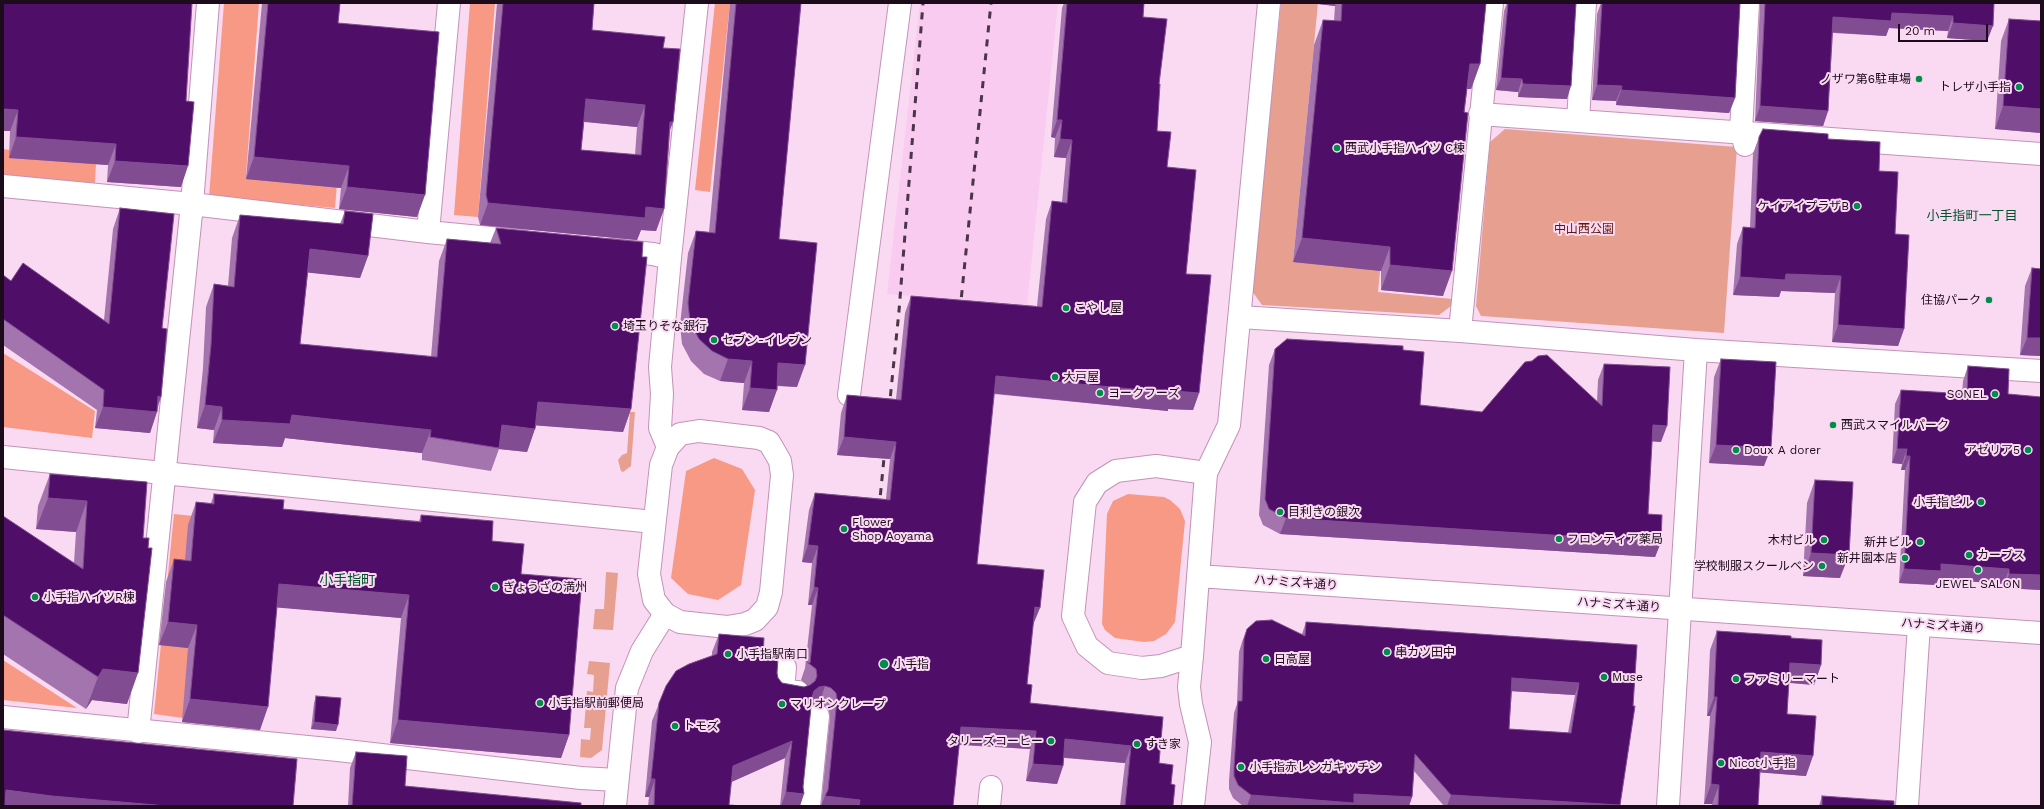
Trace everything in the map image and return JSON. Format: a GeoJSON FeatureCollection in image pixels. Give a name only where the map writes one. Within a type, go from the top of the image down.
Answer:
{"type":"FeatureCollection","features":[{"type":"Feature","properties":{"kind":"street"},"geometry":{"type":"LineString","coordinates":[[138,732],[192,204],[208,3]]}},
{"type":"Feature","properties":{"kind":"street"},"geometry":{"type":"LineString","coordinates":[[428,232],[449,3]]}},
{"type":"Feature","properties":{"kind":"street"},"geometry":{"type":"LineString","coordinates":[[668,447],[660,428],[662,394],[660,367],[697,3]]}},
{"type":"Feature","properties":{"kind":"street"},"geometry":{"type":"LineString","coordinates":[[849,395],[900,3]]}},
{"type":"Feature","properties":{"kind":"street"},"geometry":{"type":"LineString","coordinates":[[1193,806],[1200,742],[1191,704],[1189,687],[1206,473],[1229,424],[1269,3]]}},
{"type":"Feature","properties":{"kind":"street"},"geometry":{"type":"LineString","coordinates":[[1460,331],[1492,3]]}},
{"type":"Feature","properties":{"kind":"street"},"geometry":{"type":"LineString","coordinates":[[1578,121],[1585,3]]}},
{"type":"Feature","properties":{"kind":"street"},"geometry":{"type":"LineString","coordinates":[[1744,139],[1748,3]]}},
{"type":"Feature","properties":{"kind":"street"},"geometry":{"type":"LineString","coordinates":[[1480,114],[1578,121],[1744,139],[2041,154]]}},
{"type":"Feature","properties":{"kind":"street"},"geometry":{"type":"LineString","coordinates":[[3,186],[192,204],[428,232],[539,243]]}},
{"type":"Feature","properties":{"kind":"street"},"geometry":{"type":"LineString","coordinates":[[594,248],[653,254],[670,258]]}},
{"type":"Feature","properties":{"kind":"street"},"geometry":{"type":"LineString","coordinates":[[1240,317],[1460,331],[1696,350],[2041,372]]}},
{"type":"Feature","properties":{"kind":"street"},"geometry":{"type":"LineString","coordinates":[[1668,806],[1696,350]]}},
{"type":"Feature","properties":{"kind":"street"},"geometry":{"type":"LineString","coordinates":[[699,431],[759,438],[769,442],[780,460],[782,474],[771,592],[767,607],[755,620],[727,627],[680,622],[666,614],[654,600],[649,574],[654,522],[661,465],[668,447],[680,434],[699,431]]}},
{"type":"Feature","properties":{"kind":"street"},"geometry":{"type":"LineString","coordinates":[[3,457],[654,522]]}},
{"type":"Feature","properties":{"kind":"street"},"geometry":{"type":"LineString","coordinates":[[1192,656],[1161,666],[1142,668],[1108,663],[1087,646],[1073,616],[1085,502],[1097,483],[1116,471],[1156,466],[1206,473]]}},
{"type":"Feature","properties":{"kind":"street","name":"ハナミズキ通り"},"geometry":{"type":"LineString","coordinates":[[1198,576],[2041,633]]}},
{"type":"Feature","properties":{"kind":"street"},"geometry":{"type":"LineString","coordinates":[[615,806],[627,688],[642,651],[666,614]]}},
{"type":"Feature","properties":{"kind":"street"},"geometry":{"type":"LineString","coordinates":[[1907,806],[1919,625]]}},
{"type":"Feature","properties":{"kind":"street"},"geometry":{"type":"LineString","coordinates":[[785,667],[783,691],[798,692]]}},
{"type":"Feature","properties":{"kind":"street"},"geometry":{"type":"LineString","coordinates":[[809,806],[818,716]]}},
{"type":"Feature","properties":{"kind":"street"},"geometry":{"type":"LineString","coordinates":[[3,717],[138,732],[338,750],[581,778],[617,780]]}},
{"type":"Feature","properties":{"kind":"shaded area"},"geometry":{"type":"Polygon","coordinates":[[[224,3],[259,3],[246,175],[337,183],[335,208],[209,197],[224,3]]]}},
{"type":"Feature","properties":{"kind":"shaded area"},"geometry":{"type":"Polygon","coordinates":[[[470,3],[495,3],[478,217],[454,215],[470,3]]]}},
{"type":"Feature","properties":{"kind":"shaded area"},"geometry":{"type":"Polygon","coordinates":[[[715,3],[730,3],[710,192],[695,190],[715,3]]]}},
{"type":"Feature","properties":{"kind":"shaded area"},"geometry":{"type":"Polygon","coordinates":[[[920,3],[1058,3],[1027,306],[887,294],[920,3]]]}},
{"type":"Feature","properties":{"kind":"shaded area"},"geometry":{"type":"Polygon","coordinates":[[[3,149],[96,162],[95,183],[3,179],[3,149]]]}},
{"type":"Feature","properties":{"kind":"shaded area"},"geometry":{"type":"Polygon","coordinates":[[[3,353],[95,411],[92,438],[3,427],[3,353]]]}},
{"type":"Feature","properties":{"kind":"shaded area"},"geometry":{"type":"Polygon","coordinates":[[[714,458],[742,469],[755,490],[741,585],[718,600],[688,594],[671,578],[686,471],[714,458]]]}},
{"type":"Feature","properties":{"kind":"shaded area"},"geometry":{"type":"Polygon","coordinates":[[[1128,494],[1164,497],[1180,509],[1185,521],[1175,622],[1166,634],[1154,641],[1144,642],[1115,638],[1105,630],[1102,624],[1107,514],[1113,501],[1128,494]]]}},
{"type":"Feature","properties":{"kind":"shaded area"},"geometry":{"type":"Polygon","coordinates":[[[174,514],[203,517],[183,718],[154,714],[174,514]]]}},
{"type":"Feature","properties":{"kind":"shaded area"},"geometry":{"type":"Polygon","coordinates":[[[3,660],[77,708],[3,700],[3,660]]]}},
{"type":"Feature","properties":{"kind":"green space"},"geometry":{"type":"Polygon","coordinates":[[[1281,3],[1318,3],[1293,262],[1382,251],[1378,292],[1452,299],[1451,306],[1439,315],[1262,305],[1252,291],[1281,3]]]}},
{"type":"Feature","properties":{"kind":"green space","name":"中山西公園"},"geometry":{"type":"Polygon","coordinates":[[[1505,129],[1737,147],[1724,333],[1481,316],[1476,306],[1490,142],[1505,129]]]}},
{"type":"Feature","properties":{"kind":"green space"},"geometry":{"type":"Polygon","coordinates":[[[630,412],[635,412],[631,466],[623,472],[621,471],[618,460],[622,455],[627,453],[630,412]]]}},
{"type":"Feature","properties":{"kind":"green space"},"geometry":{"type":"Polygon","coordinates":[[[606,572],[618,573],[613,630],[593,629],[595,609],[604,609],[606,572]]]}},
{"type":"Feature","properties":{"kind":"green space"},"geometry":{"type":"Polygon","coordinates":[[[589,661],[610,663],[602,750],[591,758],[580,757],[581,739],[590,740],[591,728],[584,728],[587,691],[593,692],[594,675],[587,674],[589,661]]]}},
{"type":"Feature","properties":{"kind":"building"},"geometry":{"type":"Polygon","coordinates":[[[3,3],[192,3],[186,101],[194,102],[188,166],[115,161],[116,144],[16,137],[18,110],[3,109],[3,3]]]}},
{"type":"Feature","properties":{"kind":"building"},"geometry":{"type":"Polygon","coordinates":[[[268,3],[340,3],[338,23],[439,32],[425,195],[347,187],[349,166],[254,157],[268,3]]]}},
{"type":"Feature","properties":{"kind":"building"},"geometry":{"type":"Polygon","coordinates":[[[503,3],[594,3],[592,30],[665,37],[663,48],[680,49],[673,122],[670,122],[664,209],[646,207],[645,218],[488,203],[486,195],[503,3]],[[586,99],[581,150],[641,155],[645,105],[586,99]]]}},
{"type":"Feature","properties":{"kind":"building"},"geometry":{"type":"Polygon","coordinates":[[[736,3],[801,3],[779,239],[817,243],[805,365],[778,363],[777,390],[750,388],[752,361],[728,359],[712,351],[699,339],[690,322],[688,303],[696,231],[715,233],[736,3]]]}},
{"type":"Feature","properties":{"kind":"building"},"geometry":{"type":"Polygon","coordinates":[[[1067,3],[1144,3],[1143,17],[1167,19],[1159,84],[1157,131],[1171,132],[1167,167],[1196,170],[1186,274],[1211,275],[1199,393],[1174,391],[1174,393],[996,376],[977,564],[1044,570],[1040,608],[1035,607],[1027,684],[1032,685],[1030,703],[1163,717],[1159,763],[1173,765],[1171,784],[1175,785],[1173,806],[1125,806],[1131,746],[1065,739],[1063,766],[1033,764],[1036,731],[961,727],[953,806],[859,806],[860,800],[825,796],[828,790],[837,699],[836,693],[831,688],[825,686],[819,687],[814,691],[812,697],[803,787],[804,794],[786,792],[792,741],[733,766],[729,805],[743,806],[654,806],[655,779],[651,779],[659,703],[666,686],[676,671],[689,664],[717,654],[719,634],[764,638],[763,657],[778,659],[777,673],[778,678],[782,683],[804,687],[815,681],[817,676],[816,669],[807,662],[810,663],[818,588],[814,587],[818,546],[808,545],[815,493],[890,500],[896,442],[844,437],[847,395],[901,400],[911,296],[1042,307],[1052,201],[1067,203],[1072,140],[1060,139],[1062,120],[1057,120],[1067,3]]]}},
{"type":"Feature","properties":{"kind":"building"},"geometry":{"type":"Polygon","coordinates":[[[1342,3],[1486,3],[1480,64],[1470,64],[1464,112],[1468,113],[1452,271],[1390,265],[1390,247],[1302,238],[1323,20],[1341,21],[1342,3]]]}},
{"type":"Feature","properties":{"kind":"building"},"geometry":{"type":"Polygon","coordinates":[[[1508,3],[1576,3],[1571,86],[1523,84],[1522,79],[1501,78],[1508,3]]]}},
{"type":"Feature","properties":{"kind":"building"},"geometry":{"type":"Polygon","coordinates":[[[1602,3],[1740,3],[1735,98],[1621,90],[1622,86],[1597,85],[1602,3]]]}},
{"type":"Feature","properties":{"kind":"building"},"geometry":{"type":"Polygon","coordinates":[[[1765,3],[1994,3],[1993,26],[1953,23],[1953,16],[1892,13],[1891,21],[1833,17],[1828,111],[1760,106],[1765,3]]]}},
{"type":"Feature","properties":{"kind":"building","name":"トレザ小手指"},"geometry":{"type":"Polygon","coordinates":[[[2009,19],[2041,21],[2041,109],[2003,106],[2009,19]]]}},
{"type":"Feature","properties":{"kind":"building"},"geometry":{"type":"Polygon","coordinates":[[[1763,129],[1828,134],[1828,139],[1880,142],[1879,171],[1898,172],[1895,234],[1909,235],[1904,329],[1838,325],[1841,276],[1786,274],[1785,280],[1740,277],[1743,227],[1755,228],[1759,137],[1763,129]]]}},
{"type":"Feature","properties":{"kind":"building"},"geometry":{"type":"Polygon","coordinates":[[[120,208],[174,214],[162,328],[167,329],[161,397],[158,396],[157,412],[103,407],[104,390],[3,319],[3,275],[11,281],[23,263],[109,324],[120,208]]]}},
{"type":"Feature","properties":{"kind":"building"},"geometry":{"type":"Polygon","coordinates":[[[345,211],[373,214],[368,256],[310,249],[300,344],[437,357],[447,239],[501,244],[496,228],[643,242],[642,257],[647,257],[631,409],[538,402],[535,429],[502,425],[499,448],[430,437],[431,430],[292,415],[290,424],[222,420],[222,407],[205,405],[211,345],[214,284],[234,287],[240,215],[343,224],[345,211]]]}},
{"type":"Feature","properties":{"kind":"building"},"geometry":{"type":"Polygon","coordinates":[[[2032,268],[2041,269],[2041,338],[2027,338],[2032,268]]]}},
{"type":"Feature","properties":{"kind":"building"},"geometry":{"type":"Polygon","coordinates":[[[1287,339],[1403,346],[1403,350],[1424,352],[1420,405],[1482,412],[1525,362],[1532,361],[1538,356],[1547,355],[1602,406],[1604,364],[1670,367],[1667,426],[1653,425],[1648,514],[1662,515],[1661,542],[1286,518],[1269,509],[1265,499],[1275,349],[1287,339]]]}},
{"type":"Feature","properties":{"kind":"building"},"geometry":{"type":"Polygon","coordinates":[[[1721,359],[1776,362],[1771,448],[1716,445],[1721,359]]]}},
{"type":"Feature","properties":{"kind":"building"},"geometry":{"type":"Polygon","coordinates":[[[1968,366],[2009,369],[2008,394],[2041,397],[2041,575],[2009,574],[2009,569],[1941,564],[1941,571],[1904,569],[1910,456],[1906,456],[1907,449],[1897,449],[1901,390],[1967,394],[1968,366]]]}},
{"type":"Feature","properties":{"kind":"building"},"geometry":{"type":"Polygon","coordinates":[[[50,474],[147,482],[143,538],[149,538],[148,548],[152,548],[138,673],[103,669],[98,677],[3,615],[3,516],[83,569],[87,501],[48,498],[50,474]]]}},
{"type":"Feature","properties":{"kind":"building"},"geometry":{"type":"Polygon","coordinates":[[[1815,480],[1853,482],[1849,555],[1811,553],[1815,480]]]}},
{"type":"Feature","properties":{"kind":"building"},"geometry":{"type":"Polygon","coordinates":[[[214,494],[284,500],[283,509],[421,522],[421,515],[493,521],[492,541],[524,544],[521,574],[582,579],[569,735],[398,720],[409,595],[279,584],[268,707],[190,699],[197,625],[168,622],[174,559],[191,561],[196,502],[214,504],[214,494]]]}},
{"type":"Feature","properties":{"kind":"building"},"geometry":{"type":"Polygon","coordinates":[[[1272,620],[1305,636],[1306,622],[1637,645],[1633,706],[1635,706],[1620,805],[1451,795],[1415,754],[1412,797],[1354,794],[1354,803],[1251,795],[1238,785],[1234,776],[1234,768],[1238,701],[1242,701],[1244,639],[1247,629],[1256,621],[1272,620]],[[1512,678],[1509,729],[1571,733],[1579,683],[1512,678]]]}},
{"type":"Feature","properties":{"kind":"building"},"geometry":{"type":"Polygon","coordinates":[[[1717,631],[1791,636],[1791,638],[1822,640],[1821,665],[1790,663],[1787,714],[1816,716],[1813,756],[1761,752],[1758,806],[1718,806],[1719,785],[1711,784],[1717,697],[1714,697],[1717,631]]]}},
{"type":"Feature","properties":{"kind":"building"},"geometry":{"type":"Polygon","coordinates":[[[316,696],[341,698],[338,725],[314,722],[316,696]]]}},
{"type":"Feature","properties":{"kind":"building"},"geometry":{"type":"Polygon","coordinates":[[[3,730],[297,759],[293,806],[167,806],[52,796],[6,790],[5,806],[3,806],[3,730]]]}},
{"type":"Feature","properties":{"kind":"building"},"geometry":{"type":"Polygon","coordinates":[[[356,752],[407,756],[405,786],[581,803],[581,806],[352,806],[356,752]]]}},
{"type":"Feature","properties":{"kind":"building"},"geometry":{"type":"Polygon","coordinates":[[[1822,796],[1894,801],[1894,806],[1822,806],[1822,796]]]}},
{"type":"Feature","properties":{"kind":"railway"},"geometry":{"type":"LineString","coordinates":[[889,410],[899,311],[923,3]]}},
{"type":"Feature","properties":{"kind":"railway"},"geometry":{"type":"LineString","coordinates":[[960,311],[991,3]]}},
{"type":"Feature","properties":{"kind":"railway"},"geometry":{"type":"LineString","coordinates":[[879,509],[885,448]]}},
{"type":"Feature","properties":{"kind":"place","name":"ノザワ第6駐車場"},"geometry":{"type":"Point","coordinates":[1919,79]}},
{"type":"Feature","properties":{"kind":"place","name":"トレザ小手指"},"geometry":{"type":"Point","coordinates":[2019,87]}},
{"type":"Feature","properties":{"kind":"place","name":"西武小手指ハイツ C棟"},"geometry":{"type":"Point","coordinates":[1337,148]}},
{"type":"Feature","properties":{"kind":"place","name":"ケイアイプラザB"},"geometry":{"type":"Point","coordinates":[1857,206]}},
{"type":"Feature","properties":{"kind":"place","name":"住協パーク"},"geometry":{"type":"Point","coordinates":[1989,300]}},
{"type":"Feature","properties":{"kind":"place","name":"こやし屋"},"geometry":{"type":"Point","coordinates":[1066,308]}},
{"type":"Feature","properties":{"kind":"place","name":"埼玉りそな銀行"},"geometry":{"type":"Point","coordinates":[615,326]}},
{"type":"Feature","properties":{"kind":"place","name":"セブン-イレブン"},"geometry":{"type":"Point","coordinates":[714,340]}},
{"type":"Feature","properties":{"kind":"place","name":"大戸屋"},"geometry":{"type":"Point","coordinates":[1055,377]}},
{"type":"Feature","properties":{"kind":"place","name":"ヨークフーズ"},"geometry":{"type":"Point","coordinates":[1100,393]}},
{"type":"Feature","properties":{"kind":"place","name":"SONEL"},"geometry":{"type":"Point","coordinates":[1995,394]}},
{"type":"Feature","properties":{"kind":"place","name":"西武スマイルパーク"},"geometry":{"type":"Point","coordinates":[1833,425]}},
{"type":"Feature","properties":{"kind":"place","name":"Doux A dorer"},"geometry":{"type":"Point","coordinates":[1736,450]}},
{"type":"Feature","properties":{"kind":"place","name":"アゼリア5"},"geometry":{"type":"Point","coordinates":[2028,450]}},
{"type":"Feature","properties":{"kind":"place","name":"小手指ビル"},"geometry":{"type":"Point","coordinates":[1981,502]}},
{"type":"Feature","properties":{"kind":"place","name":"目利きの銀次"},"geometry":{"type":"Point","coordinates":[1280,512]}},
{"type":"Feature","properties":{"kind":"place","name":"Flower Shop Aoyama"},"geometry":{"type":"Point","coordinates":[844,529]}},
{"type":"Feature","properties":{"kind":"place","name":"フロンティア薬局"},"geometry":{"type":"Point","coordinates":[1559,539]}},
{"type":"Feature","properties":{"kind":"place","name":"木村ビル"},"geometry":{"type":"Point","coordinates":[1824,540]}},
{"type":"Feature","properties":{"kind":"place","name":"新井ビル"},"geometry":{"type":"Point","coordinates":[1920,542]}},
{"type":"Feature","properties":{"kind":"place","name":"カーブス"},"geometry":{"type":"Point","coordinates":[1969,555]}},
{"type":"Feature","properties":{"kind":"place","name":"新井園本店"},"geometry":{"type":"Point","coordinates":[1905,558]}},
{"type":"Feature","properties":{"kind":"place","name":"学校制服スクールベン"},"geometry":{"type":"Point","coordinates":[1822,566]}},
{"type":"Feature","properties":{"kind":"place","name":"JEWEL SALON"},"geometry":{"type":"Point","coordinates":[1978,570]}},
{"type":"Feature","properties":{"kind":"place","name":"ぎょうざの満州"},"geometry":{"type":"Point","coordinates":[495,587]}},
{"type":"Feature","properties":{"kind":"place","name":"小手指ハイツR棟"},"geometry":{"type":"Point","coordinates":[35,597]}},
{"type":"Feature","properties":{"kind":"place","name":"串カツ田中"},"geometry":{"type":"Point","coordinates":[1387,652]}},
{"type":"Feature","properties":{"kind":"place","name":"小手指駅南口"},"geometry":{"type":"Point","coordinates":[728,654]}},
{"type":"Feature","properties":{"kind":"place","name":"日高屋"},"geometry":{"type":"Point","coordinates":[1266,659]}},
{"type":"Feature","properties":{"kind":"place","name":"小手指"},"geometry":{"type":"Point","coordinates":[884,664]}},
{"type":"Feature","properties":{"kind":"place","name":"Muse"},"geometry":{"type":"Point","coordinates":[1604,677]}},
{"type":"Feature","properties":{"kind":"place","name":"ファミリーマート"},"geometry":{"type":"Point","coordinates":[1736,679]}},
{"type":"Feature","properties":{"kind":"place","name":"小手指駅前郵便局"},"geometry":{"type":"Point","coordinates":[540,703]}},
{"type":"Feature","properties":{"kind":"place","name":"マリオンクレープ"},"geometry":{"type":"Point","coordinates":[782,704]}},
{"type":"Feature","properties":{"kind":"place","name":"トモズ"},"geometry":{"type":"Point","coordinates":[675,726]}},
{"type":"Feature","properties":{"kind":"place","name":"タリーズコーヒー"},"geometry":{"type":"Point","coordinates":[1051,741]}},
{"type":"Feature","properties":{"kind":"place","name":"すき家"},"geometry":{"type":"Point","coordinates":[1137,744]}},
{"type":"Feature","properties":{"kind":"place","name":"Nicot小手指"},"geometry":{"type":"Point","coordinates":[1721,763]}},
{"type":"Feature","properties":{"kind":"place","name":"小手指赤レンガキッチン"},"geometry":{"type":"Point","coordinates":[1241,767]}},
{"type":"Feature","properties":{"kind":"district","name":"小手指町一丁目"},"geometry":{"type":"Point","coordinates":[1972,216]}},
{"type":"Feature","properties":{"kind":"district","name":"小手指町"},"geometry":{"type":"Point","coordinates":[347,581]}}]}
